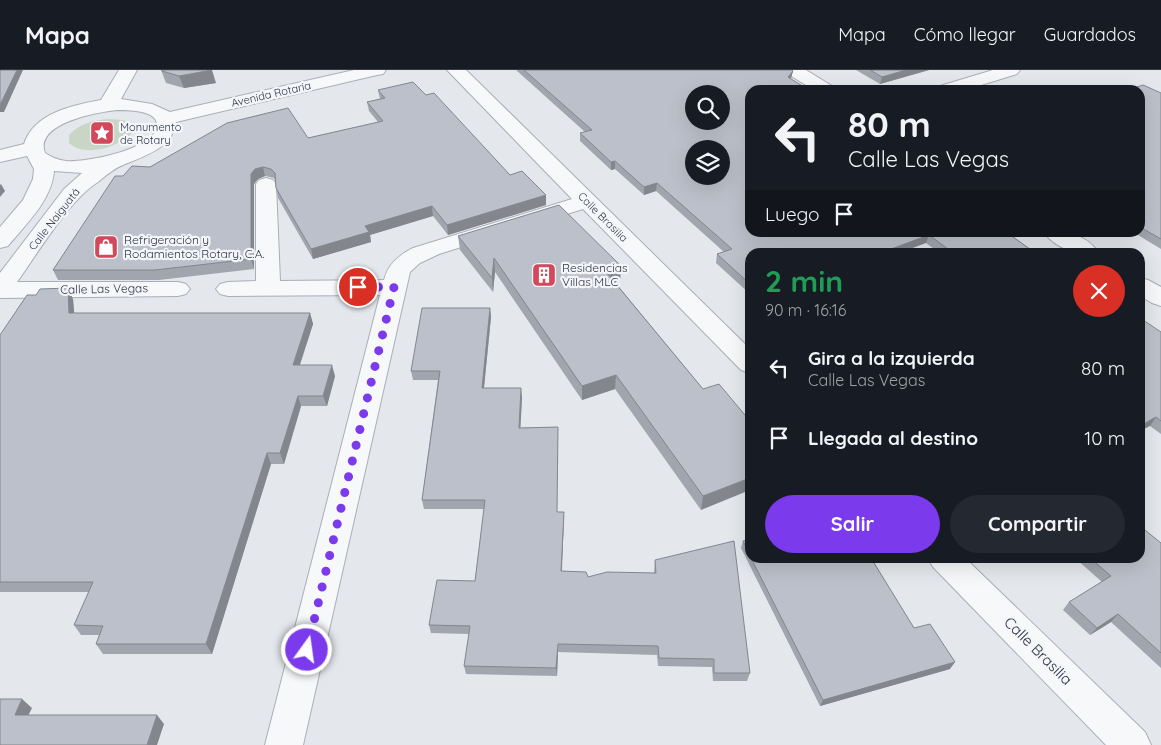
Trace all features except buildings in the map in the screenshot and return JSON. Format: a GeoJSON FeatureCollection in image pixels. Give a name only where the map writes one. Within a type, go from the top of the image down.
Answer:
{"type":"FeatureCollection","features":[{"type":"Feature","properties":{"kind":"street"},"geometry":{"type":"LineString","coordinates":[[108,105],[128,70]]}},
{"type":"Feature","properties":{"kind":"street","name":"Avenida Rotaria"},"geometry":{"type":"LineString","coordinates":[[164,119],[377,70]]}},
{"type":"Feature","properties":{"kind":"street","name":"Calle Brasilia"},"geometry":{"type":"LineString","coordinates":[[456,70],[745,359]]}},
{"type":"Feature","properties":{"kind":"street"},"geometry":{"type":"LineString","coordinates":[[794,70],[818,85]]}},
{"type":"Feature","properties":{"kind":"street"},"geometry":{"type":"LineString","coordinates":[[962,85],[1011,70]]}},
{"type":"Feature","properties":{"kind":"street"},"geometry":{"type":"LineString","coordinates":[[0,156],[37,154],[66,166],[92,166],[119,160],[149,147],[165,130],[166,122],[156,110],[132,104],[84,109],[54,121],[36,137],[37,154],[45,169],[42,186],[0,241]]}},
{"type":"Feature","properties":{"kind":"street","name":"Calle Naiguatá"},"geometry":{"type":"LineString","coordinates":[[0,290],[71,193],[89,178],[119,160]]}},
{"type":"Feature","properties":{"kind":"street"},"geometry":{"type":"LineString","coordinates":[[266,184],[268,288]]}},
{"type":"Feature","properties":{"kind":"street"},"geometry":{"type":"LineString","coordinates":[[284,745],[394,287],[402,265],[418,254],[586,201]]}},
{"type":"Feature","properties":{"kind":"street"},"geometry":{"type":"LineString","coordinates":[[1063,237],[1081,248]]}},
{"type":"Feature","properties":{"kind":"street"},"geometry":{"type":"LineString","coordinates":[[228,288],[394,287]]}},
{"type":"Feature","properties":{"kind":"street"},"geometry":{"type":"LineString","coordinates":[[1145,288],[1161,298]]}},
{"type":"Feature","properties":{"kind":"street","name":"Calle Las Vegas"},"geometry":{"type":"LineString","coordinates":[[0,290],[178,289]]}},
{"type":"Feature","properties":{"kind":"street","name":"Calle Brasilia"},"geometry":{"type":"LineString","coordinates":[[949,563],[1132,745]]}},
{"type":"Feature","properties":{"kind":"green space"},"geometry":{"type":"Polygon","coordinates":[[[109,119],[123,120],[132,125],[133,132],[120,142],[102,149],[84,150],[69,143],[69,135],[82,125],[109,119]]]}},
{"type":"Feature","properties":{"kind":"place","name":"Monumento de Rotary"},"geometry":{"type":"Point","coordinates":[102,133]}},
{"type":"Feature","properties":{"kind":"place","name":"Refrigeración y Rodamientos Rotary, C.A."},"geometry":{"type":"Point","coordinates":[106,247]}},
{"type":"Feature","properties":{"kind":"place","name":"Residencias Villas MLC"},"geometry":{"type":"Point","coordinates":[544,275]}},
{"type":"Feature","properties":{"kind":"route"},"geometry":{"type":"LineString","coordinates":[[307,650],[394,287],[358,287]]}}]}
